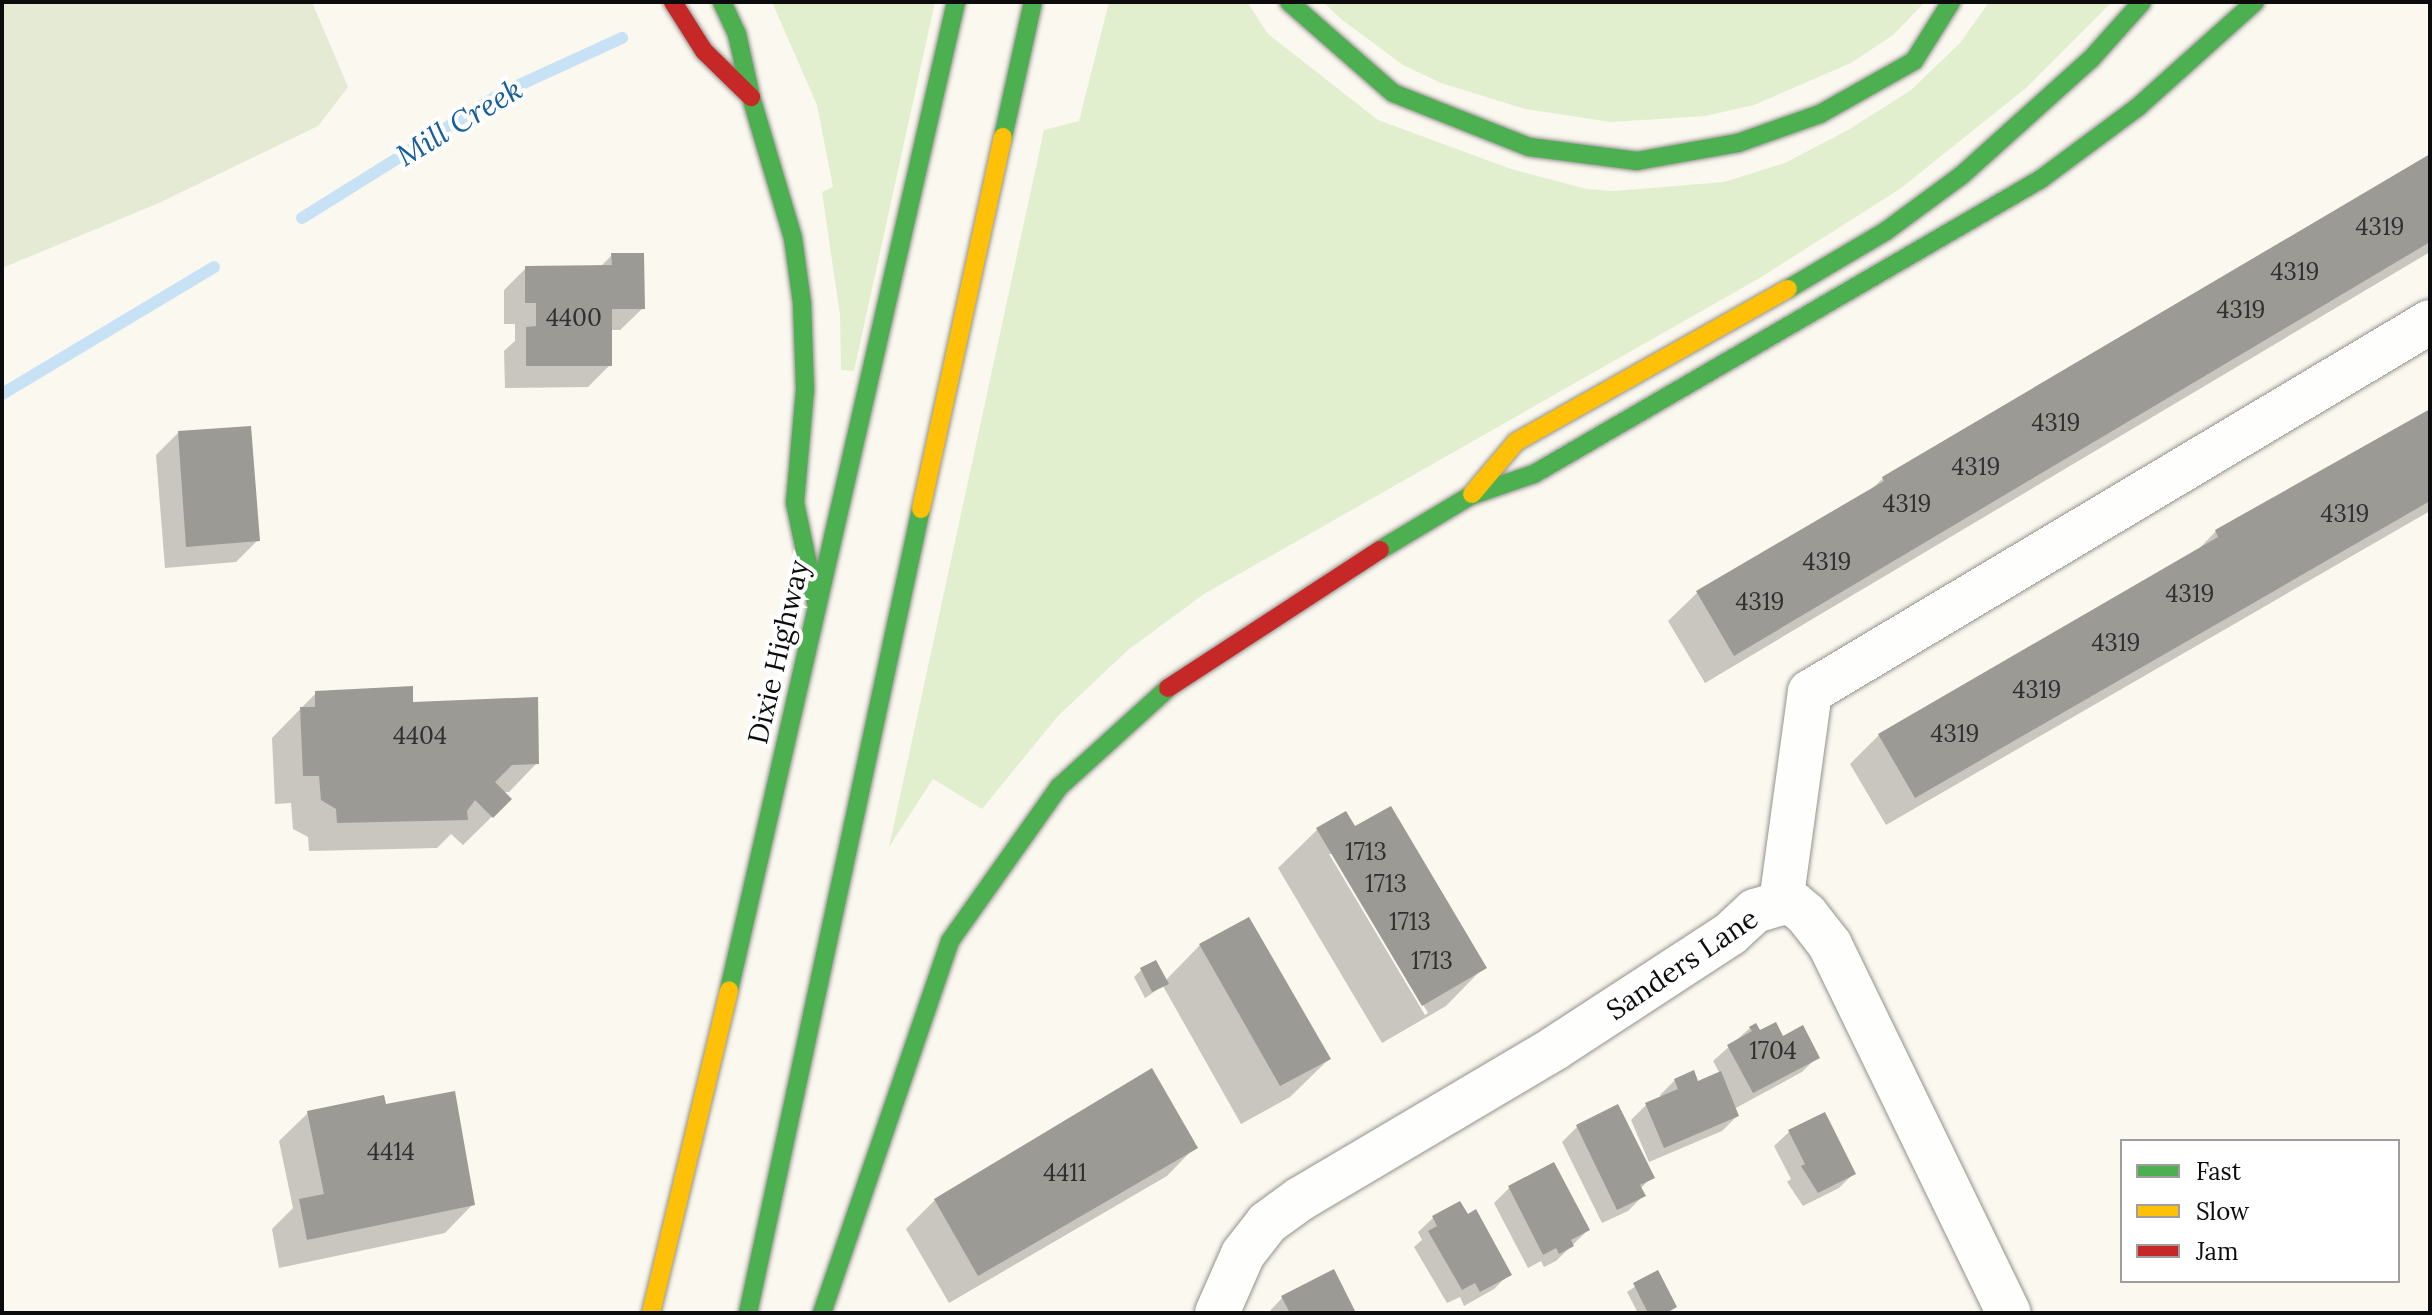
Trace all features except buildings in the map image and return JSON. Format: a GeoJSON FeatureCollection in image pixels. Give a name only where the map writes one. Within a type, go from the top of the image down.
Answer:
{"type":"FeatureCollection","features":[{"type":"Feature","properties":{"kind":"main road"},"geometry":{"type":"LineString","coordinates":[[673,2],[704,51],[751,97]]}},
{"type":"Feature","properties":{"kind":"main road"},"geometry":{"type":"LineString","coordinates":[[722,2],[737,34],[751,97],[775,168],[793,238],[802,303],[805,390],[795,503],[817,607]]}},
{"type":"Feature","properties":{"kind":"main road","name":"Dixie Highway"},"geometry":{"type":"LineString","coordinates":[[651,1313],[956,2]]}},
{"type":"Feature","properties":{"kind":"main road"},"geometry":{"type":"LineString","coordinates":[[748,1313],[854,810],[1033,2]]}},
{"type":"Feature","properties":{"kind":"main road"},"geometry":{"type":"LineString","coordinates":[[1289,2],[1393,93],[1529,147],[1637,161],[1738,143],[1820,114],[1914,61],[1951,2]]}},
{"type":"Feature","properties":{"kind":"main road"},"geometry":{"type":"LineString","coordinates":[[1470,496],[1516,442],[1886,231],[1962,175],[2091,59],[2142,2]]}},
{"type":"Feature","properties":{"kind":"main road"},"geometry":{"type":"LineString","coordinates":[[822,1313],[889,1110],[950,941],[1059,787],[1162,692],[1411,529],[1470,496],[1534,474],[2041,179],[2138,107],[2255,2]]}},
{"type":"Feature","properties":{"kind":"street"},"geometry":{"type":"LineString","coordinates":[[1781,903],[1810,692],[2430,322]]}},
{"type":"Feature","properties":{"kind":"street","name":"Sanders Lane"},"geometry":{"type":"LineString","coordinates":[[1217,1313],[1243,1254],[1267,1223],[1300,1199],[1555,1048],[1730,934],[1755,911],[1781,903],[1794,904],[1806,914],[1830,945],[2009,1313]]}},
{"type":"Feature","properties":{"kind":"green space"},"geometry":{"type":"Polygon","coordinates":[[[2,2],[312,2],[348,87],[318,126],[159,203],[2,268],[2,2]]]}},
{"type":"Feature","properties":{"kind":"green space"},"geometry":{"type":"Polygon","coordinates":[[[772,2],[935,2],[854,371],[841,370],[840,315],[822,192],[833,187],[817,105],[772,2]]]}},
{"type":"Feature","properties":{"kind":"green space"},"geometry":{"type":"Polygon","coordinates":[[[1109,2],[1247,2],[1268,34],[1378,120],[1511,169],[1587,189],[1614,191],[1724,182],[1785,163],[1848,130],[1911,90],[1960,43],[1989,2],[2112,2],[2026,88],[1900,189],[1758,279],[1204,594],[1128,650],[1058,716],[982,809],[933,779],[889,847],[1044,130],[1079,121],[1109,2]]]}},
{"type":"Feature","properties":{"kind":"green space"},"geometry":{"type":"Polygon","coordinates":[[[1323,2],[1925,2],[1893,35],[1851,63],[1754,105],[1705,116],[1611,122],[1525,109],[1441,83],[1403,65],[1323,2]]]}},
{"type":"Feature","properties":{"kind":"waterway","name":"Mill Creek"},"geometry":{"type":"LineString","coordinates":[[302,218],[504,92],[622,38]]}},
{"type":"Feature","properties":{"kind":"waterway","name":"Mill Creek"},"geometry":{"type":"LineString","coordinates":[[2,394],[214,267]]}},
{"type":"Feature","properties":{"kind":"traffic: fast"},"geometry":{"type":"LineString","coordinates":[[722,2],[737,34],[751,97],[793,238],[802,303],[805,390],[795,503],[817,607]]}},
{"type":"Feature","properties":{"kind":"traffic: fast"},"geometry":{"type":"LineString","coordinates":[[729,990],[956,2]]}},
{"type":"Feature","properties":{"kind":"traffic: fast"},"geometry":{"type":"LineString","coordinates":[[1003,137],[1033,2]]}},
{"type":"Feature","properties":{"kind":"traffic: fast"},"geometry":{"type":"LineString","coordinates":[[1289,2],[1393,93],[1529,147],[1637,161],[1738,143],[1820,114],[1914,61],[1951,2]]}},
{"type":"Feature","properties":{"kind":"traffic: fast"},"geometry":{"type":"LineString","coordinates":[[1788,289],[1886,231],[1962,175],[2091,59],[2142,2]]}},
{"type":"Feature","properties":{"kind":"traffic: fast"},"geometry":{"type":"LineString","coordinates":[[1380,550],[1470,496],[1534,474],[2041,179],[2138,107],[2255,2]]}},
{"type":"Feature","properties":{"kind":"traffic: fast"},"geometry":{"type":"LineString","coordinates":[[748,1313],[921,509]]}},
{"type":"Feature","properties":{"kind":"traffic: fast"},"geometry":{"type":"LineString","coordinates":[[822,1313],[950,941],[1059,787],[1168,688]]}},
{"type":"Feature","properties":{"kind":"traffic: slow"},"geometry":{"type":"LineString","coordinates":[[921,509],[1003,137]]}},
{"type":"Feature","properties":{"kind":"traffic: slow"},"geometry":{"type":"LineString","coordinates":[[1472,494],[1516,442],[1788,289]]}},
{"type":"Feature","properties":{"kind":"traffic: slow"},"geometry":{"type":"LineString","coordinates":[[651,1313],[729,990]]}},
{"type":"Feature","properties":{"kind":"traffic: jam"},"geometry":{"type":"LineString","coordinates":[[673,2],[704,51],[751,97]]}},
{"type":"Feature","properties":{"kind":"traffic: jam"},"geometry":{"type":"LineString","coordinates":[[1168,688],[1380,550]]}}]}
